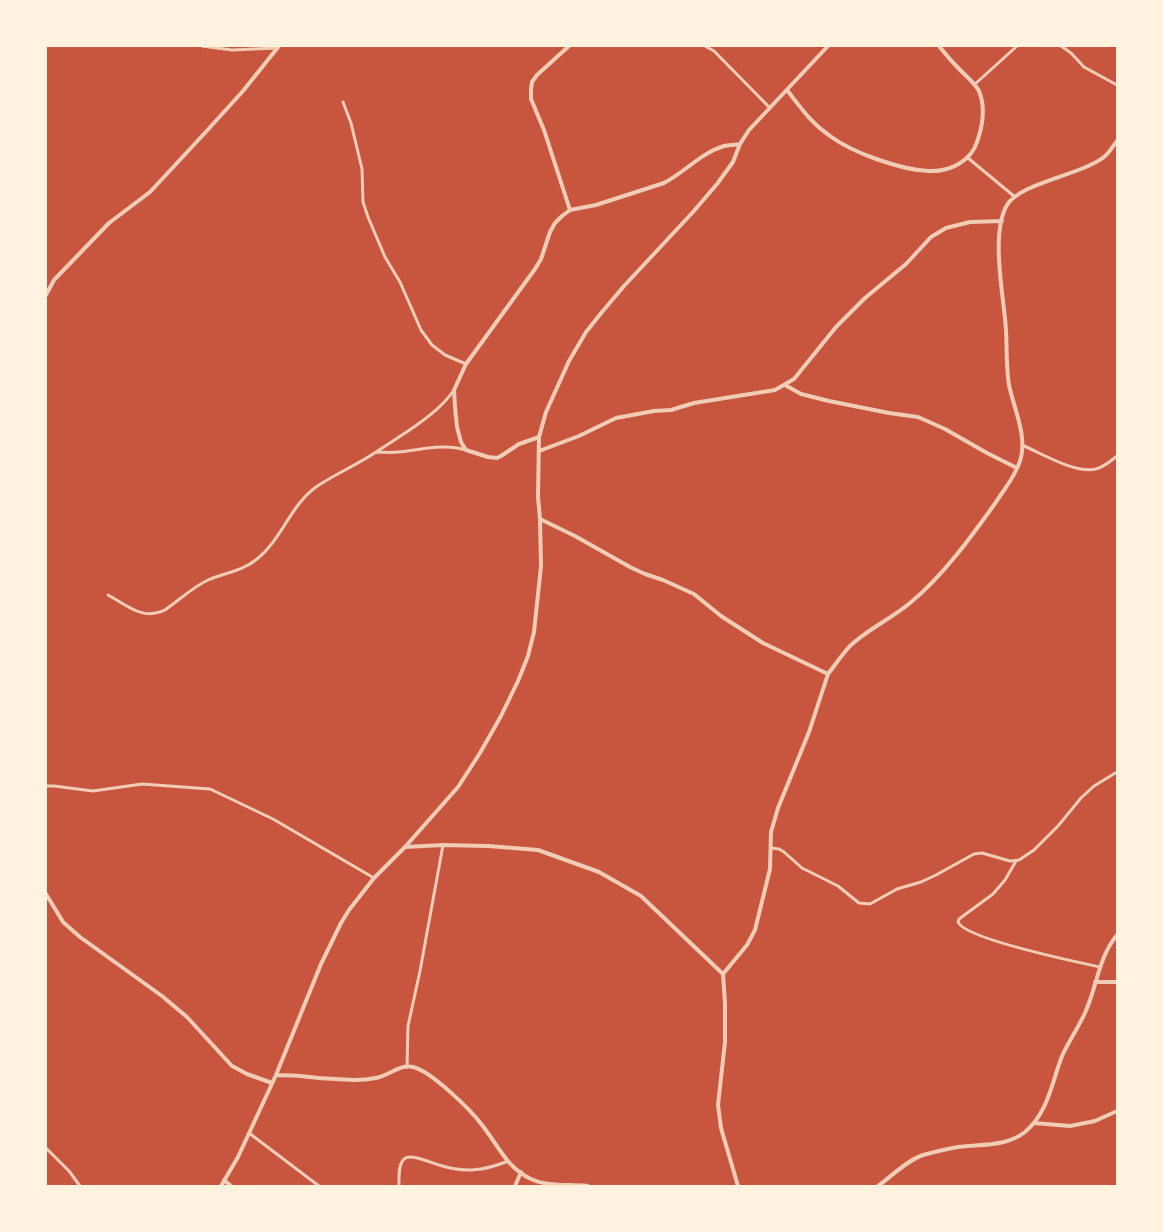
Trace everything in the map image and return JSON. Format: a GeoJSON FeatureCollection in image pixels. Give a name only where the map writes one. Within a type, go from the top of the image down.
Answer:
{"type":"FeatureCollection","features":[{"type":"Feature","properties":{"kind":"street"},"geometry":{"type":"LineString","coordinates":[[569,46],[537,75],[532,82],[530,90],[531,99],[546,138],[570,210]]}},
{"type":"Feature","properties":{"kind":"street"},"geometry":{"type":"LineString","coordinates":[[221,1186],[249,1133],[276,1075],[321,964],[341,923],[349,910],[374,878],[405,847],[458,787],[490,734],[518,681],[528,656],[534,632],[541,566],[538,497],[539,437],[546,412],[569,361],[586,332],[624,286],[717,184],[733,162],[740,144],[749,130],[828,46]]}},
{"type":"Feature","properties":{"kind":"street"},"geometry":{"type":"LineString","coordinates":[[787,90],[813,123],[831,137],[854,150],[877,159],[904,166],[930,171],[943,170],[957,165],[968,158],[975,149],[980,134],[983,115],[982,101],[978,90],[948,58],[939,46]]}},
{"type":"Feature","properties":{"kind":"street"},"geometry":{"type":"LineString","coordinates":[[46,295],[54,280],[109,223],[150,192],[243,91],[278,47]]}},
{"type":"Feature","properties":{"kind":"street"},"geometry":{"type":"LineString","coordinates":[[723,974],[747,945],[755,930],[770,870],[771,832],[778,808],[809,732],[828,674],[849,647],[910,603],[934,579],[978,527],[1012,480],[1018,468],[1024,446],[1009,382],[1006,329],[1000,269],[999,238],[1007,205],[1015,196],[1085,167],[1104,157],[1117,141]]}},
{"type":"Feature","properties":{"kind":"street"},"geometry":{"type":"LineString","coordinates":[[539,437],[520,444],[496,458],[466,450],[461,442],[457,426],[454,390],[466,364],[535,269],[555,223],[570,210],[602,203],[664,183],[674,178],[702,157],[715,150],[726,146],[740,144]]}},
{"type":"Feature","properties":{"kind":"street"},"geometry":{"type":"LineString","coordinates":[[539,451],[579,436],[616,418],[654,411],[671,410],[700,402],[762,393],[785,386],[794,379],[849,313],[906,264],[931,237],[946,228],[970,222],[1002,221]]}},
{"type":"Feature","properties":{"kind":"street"},"geometry":{"type":"LineString","coordinates":[[785,386],[801,394],[889,413],[918,417],[945,429],[987,453],[1018,468]]}},
{"type":"Feature","properties":{"kind":"street"},"geometry":{"type":"LineString","coordinates":[[540,519],[575,536],[630,567],[694,594],[721,616],[763,643],[828,674]]}},
{"type":"Feature","properties":{"kind":"street"},"geometry":{"type":"LineString","coordinates":[[405,847],[443,845],[488,846],[538,850],[599,872],[641,896],[723,974],[725,1042],[718,1105],[721,1128],[738,1186]]}},
{"type":"Feature","properties":{"kind":"street"},"geometry":{"type":"LineString","coordinates":[[46,894],[64,922],[80,937],[162,996],[187,1017],[232,1066],[247,1074],[272,1083]]}},
{"type":"Feature","properties":{"kind":"street"},"geometry":{"type":"LineString","coordinates":[[878,1186],[909,1162],[920,1156],[958,1147],[994,1144],[1007,1141],[1019,1136],[1034,1123],[1043,1108],[1062,1056],[1085,1013],[1107,949],[1117,935]]}},
{"type":"Feature","properties":{"kind":"street"},"geometry":{"type":"LineString","coordinates":[[1095,982],[1117,982]]}},
{"type":"Feature","properties":{"kind":"street"},"geometry":{"type":"LineString","coordinates":[[276,1075],[352,1081],[378,1078],[399,1068],[407,1066],[414,1067],[427,1074],[446,1088],[482,1125],[500,1153],[521,1172],[530,1178],[543,1183],[588,1186]]}},
{"type":"Feature","properties":{"kind":"street"},"geometry":{"type":"LineString","coordinates":[[1034,1123],[1070,1126],[1095,1122],[1117,1111]]}},
{"type":"Feature","properties":{"kind":"street"},"geometry":{"type":"LineString","coordinates":[[515,1186],[521,1172]]}},
{"type":"Feature","properties":{"kind":"street"},"geometry":{"type":"LineString","coordinates":[[224,1180],[231,1186]]}},
{"type":"Feature","properties":{"kind":"lane"},"geometry":{"type":"LineString","coordinates":[[202,46],[232,50],[278,47]]}},
{"type":"Feature","properties":{"kind":"lane"},"geometry":{"type":"LineString","coordinates":[[705,46],[714,51],[770,108]]}},
{"type":"Feature","properties":{"kind":"lane"},"geometry":{"type":"LineString","coordinates":[[974,85],[1017,46]]}},
{"type":"Feature","properties":{"kind":"lane"},"geometry":{"type":"LineString","coordinates":[[1061,46],[1071,53],[1084,67],[1117,85]]}},
{"type":"Feature","properties":{"kind":"lane"},"geometry":{"type":"LineString","coordinates":[[343,102],[351,123],[362,170],[363,202],[385,257],[400,282],[421,330],[432,345],[444,355],[466,364]]}},
{"type":"Feature","properties":{"kind":"lane"},"geometry":{"type":"LineString","coordinates":[[968,158],[1015,196]]}},
{"type":"Feature","properties":{"kind":"lane"},"geometry":{"type":"LineString","coordinates":[[108,595],[140,612],[152,614],[159,613],[206,581],[247,566],[256,560],[275,540],[289,516],[306,495],[328,480],[376,452],[438,409],[454,390]]}},
{"type":"Feature","properties":{"kind":"lane"},"geometry":{"type":"LineString","coordinates":[[376,452],[397,452],[443,446],[456,447],[466,450]]}},
{"type":"Feature","properties":{"kind":"lane"},"geometry":{"type":"LineString","coordinates":[[1024,446],[1072,467],[1090,470],[1102,467],[1117,456]]}},
{"type":"Feature","properties":{"kind":"lane"},"geometry":{"type":"LineString","coordinates":[[771,848],[779,849],[802,868],[838,886],[858,903],[875,903],[897,889],[921,882],[974,854],[982,853],[1010,861],[1016,861],[1025,857],[1058,826],[1081,798],[1094,786],[1117,772]]}},
{"type":"Feature","properties":{"kind":"lane"},"geometry":{"type":"LineString","coordinates":[[46,786],[93,791],[142,784],[210,790],[273,819],[374,878]]}},
{"type":"Feature","properties":{"kind":"lane"},"geometry":{"type":"LineString","coordinates":[[407,1066],[408,1026],[420,971],[443,845]]}},
{"type":"Feature","properties":{"kind":"lane"},"geometry":{"type":"LineString","coordinates":[[1016,861],[1005,880],[993,894],[959,919],[958,922],[960,926],[997,942],[1100,967]]}},
{"type":"Feature","properties":{"kind":"lane"},"geometry":{"type":"LineString","coordinates":[[249,1133],[320,1186]]}},
{"type":"Feature","properties":{"kind":"lane"},"geometry":{"type":"LineString","coordinates":[[46,1148],[69,1171],[80,1186]]}},
{"type":"Feature","properties":{"kind":"lane"},"geometry":{"type":"LineString","coordinates":[[398,1186],[400,1165],[407,1158],[418,1158],[457,1170],[477,1170],[493,1167],[508,1161]]}}]}
